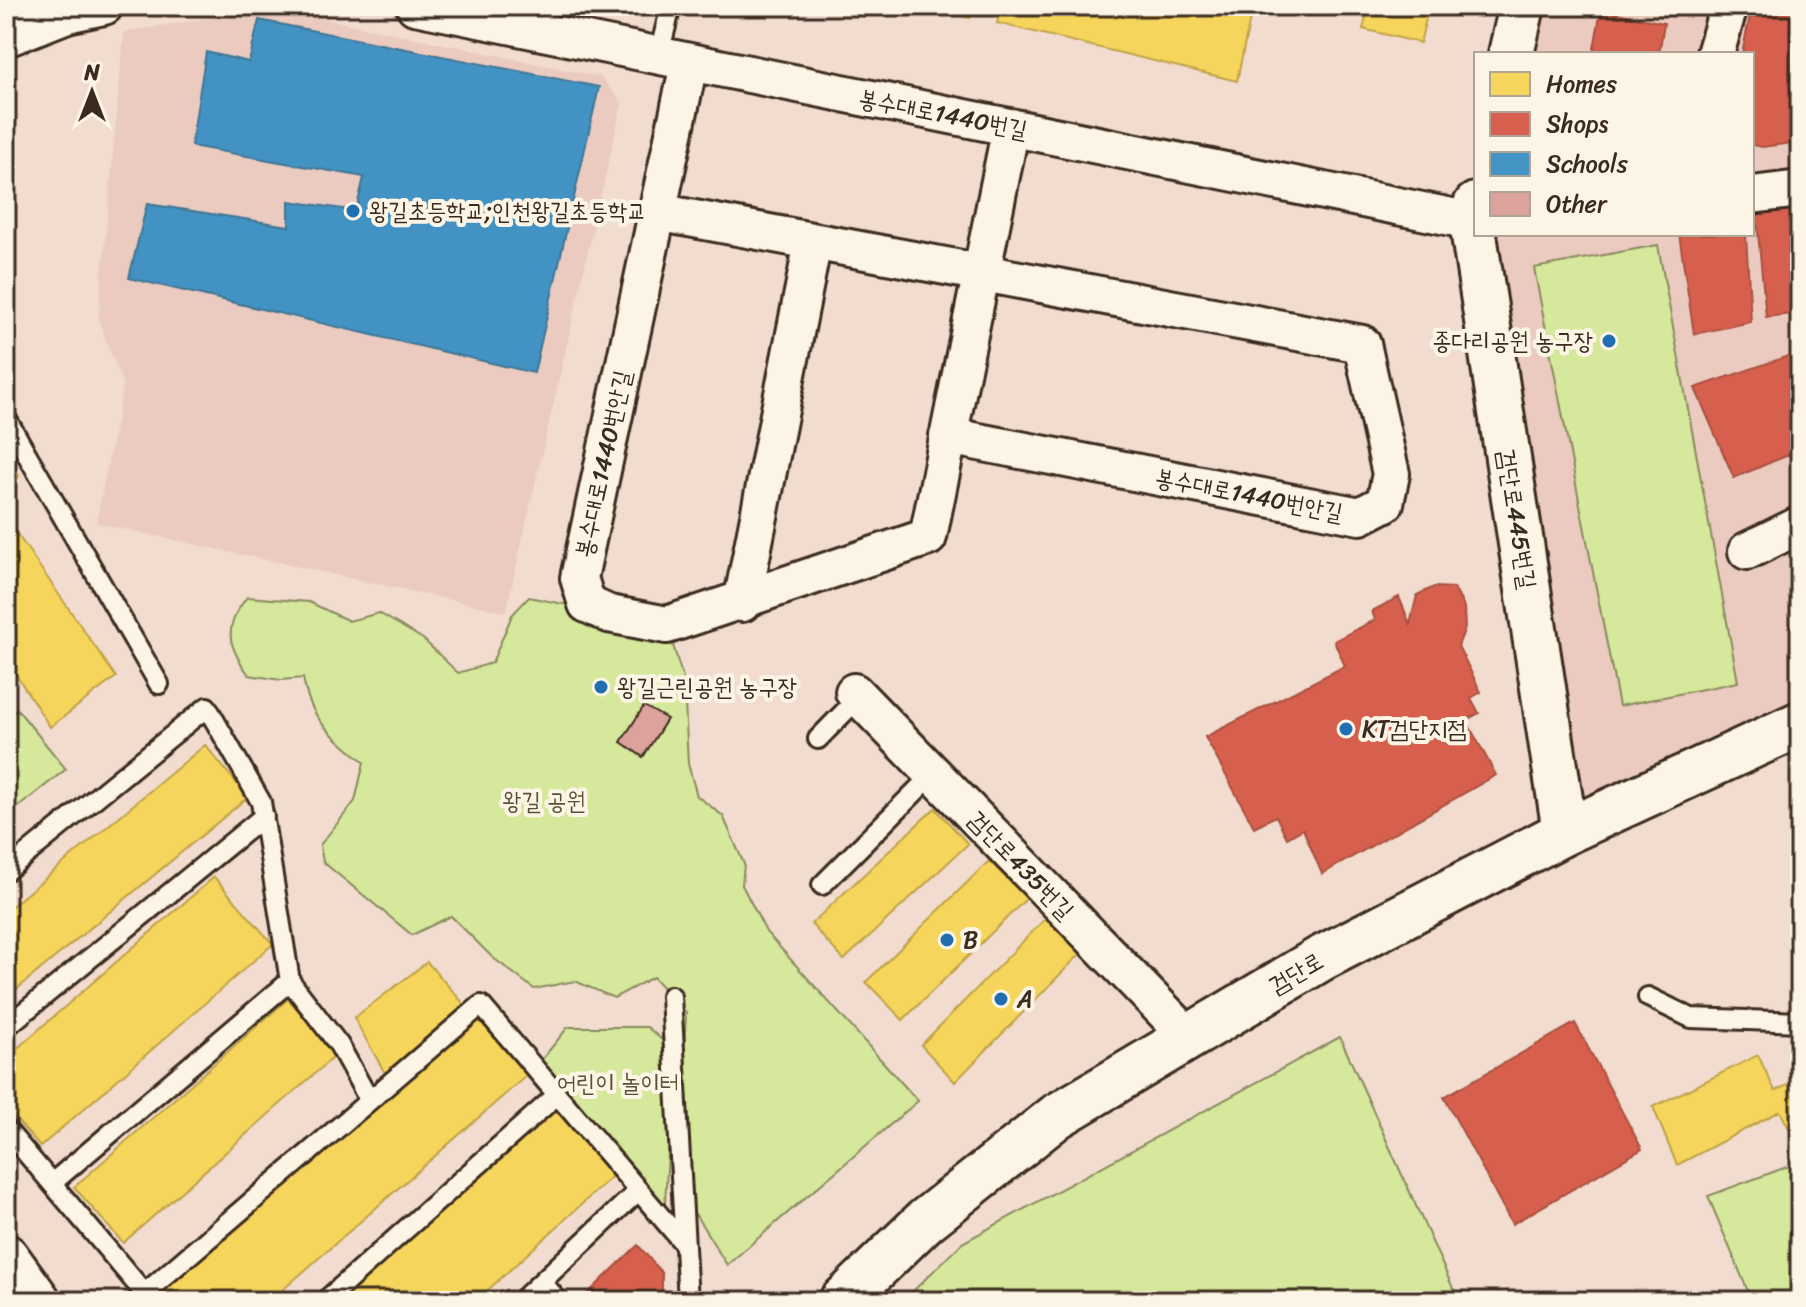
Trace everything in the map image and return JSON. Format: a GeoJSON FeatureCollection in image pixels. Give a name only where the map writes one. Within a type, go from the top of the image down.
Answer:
{"type":"FeatureCollection","features":[{"type":"Feature","properties":{"kind":"main road"},"geometry":{"type":"LineString","coordinates":[[1511,52],[1522,6]]}},
{"type":"Feature","properties":{"kind":"main road","name":"검단로445번길"},"geometry":{"type":"LineString","coordinates":[[1478,236],[1565,832]]}},
{"type":"Feature","properties":{"kind":"main road","name":"검단로"},"geometry":{"type":"LineString","coordinates":[[842,1301],[925,1221],[1057,1116],[1320,959],[1565,832],[1800,724]]}},
{"type":"Feature","properties":{"kind":"main road"},"geometry":{"type":"LineString","coordinates":[[6,1257],[38,1301]]}},
{"type":"Feature","properties":{"kind":"street"},"geometry":{"type":"LineString","coordinates":[[6,38],[67,14],[104,6]]}},
{"type":"Feature","properties":{"kind":"street","name":"봉수대로1440번길"},"geometry":{"type":"LineString","coordinates":[[415,6],[673,61],[1474,216]]}},
{"type":"Feature","properties":{"kind":"street"},"geometry":{"type":"LineString","coordinates":[[1716,52],[1729,6]]}},
{"type":"Feature","properties":{"kind":"street","name":"봉수대로1440번안길"},"geometry":{"type":"LineString","coordinates":[[673,61],[657,212],[579,578],[587,604],[609,614],[667,625],[742,603],[928,537],[1011,127]]}},
{"type":"Feature","properties":{"kind":"street"},"geometry":{"type":"LineString","coordinates":[[1754,195],[1800,189]]}},
{"type":"Feature","properties":{"kind":"street","name":"봉수대로1440번안길"},"geometry":{"type":"LineString","coordinates":[[657,212],[1362,344],[1391,474],[1385,503],[1360,516],[948,436]]}},
{"type":"Feature","properties":{"kind":"street"},"geometry":{"type":"LineString","coordinates":[[742,603],[813,242]]}},
{"type":"Feature","properties":{"kind":"street"},"geometry":{"type":"LineString","coordinates":[[1747,551],[1800,525]]}},
{"type":"Feature","properties":{"kind":"street","name":"검단로435번길"},"geometry":{"type":"LineString","coordinates":[[856,695],[1189,1037]]}},
{"type":"Feature","properties":{"kind":"lane"},"geometry":{"type":"LineString","coordinates":[[671,6],[673,61]]}},
{"type":"Feature","properties":{"kind":"lane"},"geometry":{"type":"LineString","coordinates":[[6,418],[159,684]]}},
{"type":"Feature","properties":{"kind":"lane"},"geometry":{"type":"LineString","coordinates":[[818,739],[856,695]]}},
{"type":"Feature","properties":{"kind":"lane"},"geometry":{"type":"LineString","coordinates":[[6,871],[207,707],[261,802],[290,981],[339,1045],[369,1100]]}},
{"type":"Feature","properties":{"kind":"lane"},"geometry":{"type":"LineString","coordinates":[[822,885],[933,774]]}},
{"type":"Feature","properties":{"kind":"lane"},"geometry":{"type":"LineString","coordinates":[[6,1027],[264,816]]}},
{"type":"Feature","properties":{"kind":"lane"},"geometry":{"type":"LineString","coordinates":[[52,1183],[290,981]]}},
{"type":"Feature","properties":{"kind":"lane"},"geometry":{"type":"LineString","coordinates":[[671,996],[688,1301]]}},
{"type":"Feature","properties":{"kind":"lane"},"geometry":{"type":"LineString","coordinates":[[1648,997],[1691,1018],[1800,1022]]}},
{"type":"Feature","properties":{"kind":"lane"},"geometry":{"type":"LineString","coordinates":[[6,1129],[148,1297],[369,1100],[481,1005],[685,1245]]}},
{"type":"Feature","properties":{"kind":"lane"},"geometry":{"type":"LineString","coordinates":[[325,1301],[557,1095]]}},
{"type":"Feature","properties":{"kind":"lane"},"geometry":{"type":"LineString","coordinates":[[521,1301],[638,1191]]}},
{"type":"Feature","properties":{"kind":"lane"},"geometry":{"type":"LineString","coordinates":[[542,1282],[558,1301]]}},
{"type":"Feature","properties":{"kind":"shaded area"},"geometry":{"type":"Polygon","coordinates":[[[1522,6],[1800,6],[1800,722],[1565,832],[1476,236],[1754,236],[1754,52],[1511,52],[1522,6]]]}},
{"type":"Feature","properties":{"kind":"shaded area","name":"왕길초등학교;인천왕길초등학교"},"geometry":{"type":"Polygon","coordinates":[[[246,12],[293,12],[601,77],[622,103],[506,612],[96,523],[123,385],[98,319],[124,32],[246,12]]]}},
{"type":"Feature","properties":{"kind":"green space"},"geometry":{"type":"Polygon","coordinates":[[[1658,245],[1738,682],[1619,706],[1534,268],[1658,245]]]}},
{"type":"Feature","properties":{"kind":"green space","name":"왕길 공원"},"geometry":{"type":"Polygon","coordinates":[[[247,597],[309,602],[349,621],[379,613],[423,639],[458,673],[492,663],[512,615],[529,597],[667,625],[684,682],[688,764],[697,796],[723,816],[744,864],[742,885],[766,932],[918,1101],[727,1265],[690,1206],[684,1052],[686,1013],[653,977],[614,998],[575,981],[534,989],[492,957],[451,916],[412,935],[323,862],[320,845],[355,801],[364,762],[324,726],[311,705],[303,678],[281,680],[249,675],[236,655],[231,636],[234,618],[247,597]]]}},
{"type":"Feature","properties":{"kind":"green space"},"geometry":{"type":"Polygon","coordinates":[[[17,709],[66,769],[6,817],[6,718],[17,709]]]}},
{"type":"Feature","properties":{"kind":"green space","name":"어린이 놀이터"},"geometry":{"type":"Polygon","coordinates":[[[568,1027],[647,1027],[674,1050],[664,1220],[535,1068],[568,1027]]]}},
{"type":"Feature","properties":{"kind":"green space"},"geometry":{"type":"Polygon","coordinates":[[[1340,1037],[1452,1286],[1463,1301],[903,1301],[962,1243],[1340,1037]]]}},
{"type":"Feature","properties":{"kind":"green space"},"geometry":{"type":"Polygon","coordinates":[[[1800,1162],[1800,1301],[1752,1301],[1708,1196],[1800,1162]]]}},
{"type":"Feature","properties":{"kind":"building: Homes"},"geometry":{"type":"Polygon","coordinates":[[[921,6],[972,6],[970,18],[921,6]]]}},
{"type":"Feature","properties":{"kind":"building: Homes"},"geometry":{"type":"Polygon","coordinates":[[[1001,6],[1203,6],[1250,18],[1237,81],[997,23],[1001,6]]]}},
{"type":"Feature","properties":{"kind":"building: Homes"},"geometry":{"type":"Polygon","coordinates":[[[1369,6],[1429,6],[1420,43],[1363,29],[1369,6]]]}},
{"type":"Feature","properties":{"kind":"building: Homes"},"geometry":{"type":"Polygon","coordinates":[[[6,454],[19,476],[6,496],[6,454]]]}},
{"type":"Feature","properties":{"kind":"building: Homes"},"geometry":{"type":"Polygon","coordinates":[[[6,518],[116,677],[50,727],[6,659],[6,518]]]}},
{"type":"Feature","properties":{"kind":"building: Homes"},"geometry":{"type":"Polygon","coordinates":[[[205,745],[248,797],[6,998],[6,911],[205,745]]]}},
{"type":"Feature","properties":{"kind":"building: Homes"},"geometry":{"type":"Polygon","coordinates":[[[935,808],[968,844],[844,960],[811,924],[935,808]]]}},
{"type":"Feature","properties":{"kind":"building: Homes","name":"B"},"geometry":{"type":"Polygon","coordinates":[[[989,861],[1027,898],[903,1020],[866,982],[989,861]]]}},
{"type":"Feature","properties":{"kind":"building: Homes"},"geometry":{"type":"Polygon","coordinates":[[[214,877],[273,944],[40,1147],[6,1108],[6,1058],[214,877]]]}},
{"type":"Feature","properties":{"kind":"building: Homes","name":"A"},"geometry":{"type":"Polygon","coordinates":[[[1046,918],[1081,953],[955,1082],[921,1045],[1046,918]]]}},
{"type":"Feature","properties":{"kind":"building: Homes"},"geometry":{"type":"Polygon","coordinates":[[[427,962],[472,1013],[390,1082],[354,1018],[427,962]]]}},
{"type":"Feature","properties":{"kind":"building: Homes"},"geometry":{"type":"Polygon","coordinates":[[[288,999],[337,1054],[123,1243],[74,1187],[288,999]]]}},
{"type":"Feature","properties":{"kind":"building: Homes"},"geometry":{"type":"Polygon","coordinates":[[[481,1005],[535,1068],[270,1301],[156,1301],[155,1285],[481,1005]]]}},
{"type":"Feature","properties":{"kind":"building: Homes"},"geometry":{"type":"Polygon","coordinates":[[[1758,1055],[1775,1091],[1800,1079],[1800,1140],[1796,1142],[1780,1111],[1677,1165],[1653,1107],[1758,1055]]]}},
{"type":"Feature","properties":{"kind":"building: Homes"},"geometry":{"type":"Polygon","coordinates":[[[557,1095],[619,1170],[476,1301],[325,1301],[557,1095]]]}},
{"type":"Feature","properties":{"kind":"building: Shops"},"geometry":{"type":"Polygon","coordinates":[[[1752,6],[1799,6],[1794,51],[1800,49],[1800,142],[1754,145],[1754,52],[1742,52],[1752,6]]]}},
{"type":"Feature","properties":{"kind":"building: Shops"},"geometry":{"type":"Polygon","coordinates":[[[1601,10],[1664,23],[1659,52],[1593,52],[1601,10]]]}},
{"type":"Feature","properties":{"kind":"building: Shops"},"geometry":{"type":"Polygon","coordinates":[[[1800,209],[1800,313],[1766,317],[1756,212],[1800,209]]]}},
{"type":"Feature","properties":{"kind":"building: Shops"},"geometry":{"type":"Polygon","coordinates":[[[1679,236],[1746,236],[1751,322],[1694,334],[1679,236]]]}},
{"type":"Feature","properties":{"kind":"building: Shops"},"geometry":{"type":"Polygon","coordinates":[[[1800,352],[1800,450],[1734,478],[1695,388],[1800,352]]]}},
{"type":"Feature","properties":{"kind":"building: Shops","name":"KT검단지점"},"geometry":{"type":"Polygon","coordinates":[[[1434,587],[1454,588],[1464,607],[1465,628],[1458,646],[1481,692],[1471,698],[1479,713],[1466,720],[1496,775],[1322,874],[1303,829],[1287,838],[1276,816],[1254,827],[1205,737],[1345,666],[1334,641],[1375,620],[1372,611],[1399,597],[1410,624],[1417,595],[1434,587]]]}},
{"type":"Feature","properties":{"kind":"building: Shops"},"geometry":{"type":"Polygon","coordinates":[[[1575,1023],[1642,1149],[1512,1224],[1444,1097],[1575,1023]]]}},
{"type":"Feature","properties":{"kind":"building: Shops"},"geometry":{"type":"Polygon","coordinates":[[[638,1245],[662,1273],[662,1301],[587,1301],[584,1297],[638,1245]]]}},
{"type":"Feature","properties":{"kind":"building: Schools"},"geometry":{"type":"Polygon","coordinates":[[[259,20],[599,87],[534,373],[129,278],[147,204],[289,226],[289,201],[356,211],[364,177],[191,146],[206,52],[249,62],[259,20]]]}},
{"type":"Feature","properties":{"kind":"building: Other"},"geometry":{"type":"Polygon","coordinates":[[[644,706],[667,719],[643,757],[621,742],[644,706]]]}},
{"type":"Feature","properties":{"kind":"place","name":"왕길초등학교;인천왕길초등학교"},"geometry":{"type":"Point","coordinates":[353,211]}},
{"type":"Feature","properties":{"kind":"place","name":"종다리공원 농구장"},"geometry":{"type":"Point","coordinates":[1609,341]}},
{"type":"Feature","properties":{"kind":"place","name":"왕길근린공원 농구장"},"geometry":{"type":"Point","coordinates":[601,687]}},
{"type":"Feature","properties":{"kind":"place","name":"KT검단지점"},"geometry":{"type":"Point","coordinates":[1346,729]}},
{"type":"Feature","properties":{"kind":"place","name":"B"},"geometry":{"type":"Point","coordinates":[947,940]}},
{"type":"Feature","properties":{"kind":"place","name":"A"},"geometry":{"type":"Point","coordinates":[1001,999]}}]}
